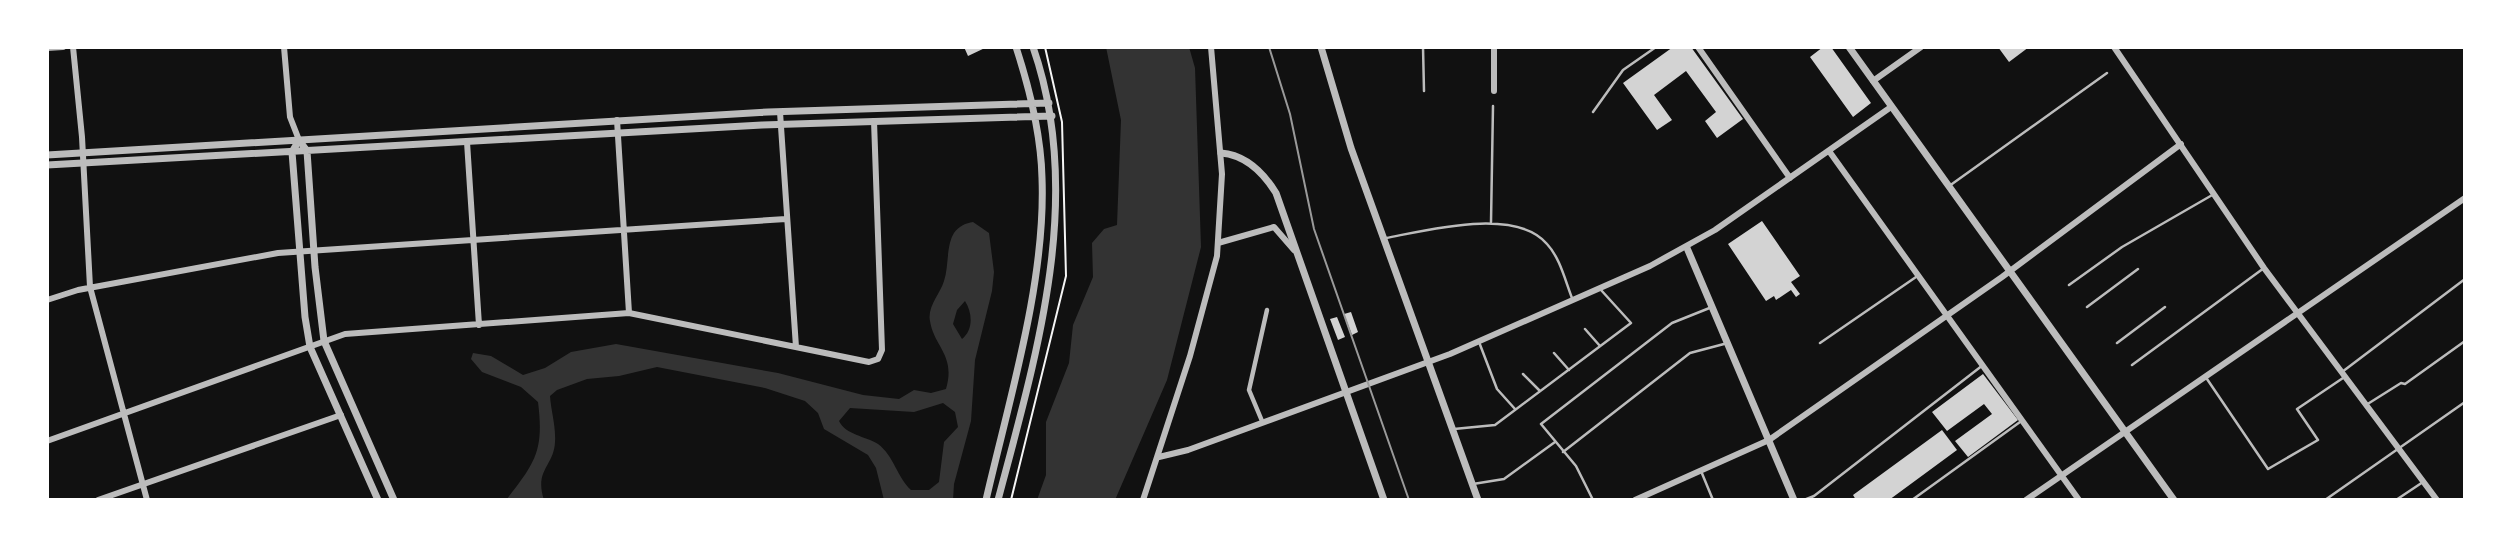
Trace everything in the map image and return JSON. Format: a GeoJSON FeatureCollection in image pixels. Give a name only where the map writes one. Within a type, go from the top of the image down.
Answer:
{"type":"FeatureCollection","features":[{"type":"Feature","properties":{"kind":"street"},"geometry":{"type":"LineString","coordinates":[[47,48],[62,47]]}},
{"type":"Feature","properties":{"kind":"street"},"geometry":{"type":"LineString","coordinates":[[73,47],[84,164],[90,287],[147,500]]}},
{"type":"Feature","properties":{"kind":"street"},"geometry":{"type":"LineString","coordinates":[[285,47],[290,117],[299,140],[307,151],[324,341],[394,500]]}},
{"type":"Feature","properties":{"kind":"street"},"geometry":{"type":"LineString","coordinates":[[986,500],[1033,287],[1041,226],[1042,179],[1035,116],[1017,47]]}},
{"type":"Feature","properties":{"kind":"street"},"geometry":{"type":"LineString","coordinates":[[998,500],[1024,404],[1048,286],[1057,177],[1052,116],[1033,47]]}},
{"type":"Feature","properties":{"kind":"street"},"geometry":{"type":"LineString","coordinates":[[1143,500],[1190,356],[1218,243],[1221,153],[1210,47]]}},
{"type":"Feature","properties":{"kind":"street"},"geometry":{"type":"LineString","coordinates":[[1321,47],[1351,148],[1478,500]]}},
{"type":"Feature","properties":{"kind":"street"},"geometry":{"type":"LineString","coordinates":[[1494,47],[1494,91]]}},
{"type":"Feature","properties":{"kind":"street"},"geometry":{"type":"LineString","coordinates":[[1698,47],[1790,178]]}},
{"type":"Feature","properties":{"kind":"street"},"geometry":{"type":"LineString","coordinates":[[1849,47],[2174,500]]}},
{"type":"Feature","properties":{"kind":"street"},"geometry":{"type":"LineString","coordinates":[[1873,81],[1921,47]]}},
{"type":"Feature","properties":{"kind":"street"},"geometry":{"type":"LineString","coordinates":[[2114,47],[2264,268],[2437,500]]}},
{"type":"Feature","properties":{"kind":"street"},"geometry":{"type":"LineString","coordinates":[[47,155],[617,120],[1049,103]]}},
{"type":"Feature","properties":{"kind":"street"},"geometry":{"type":"LineString","coordinates":[[1159,457],[1188,450],[1479,342],[1687,248],[1891,107]]}},
{"type":"Feature","properties":{"kind":"street"},"geometry":{"type":"LineString","coordinates":[[780,112],[796,347]]}},
{"type":"Feature","properties":{"kind":"street"},"geometry":{"type":"LineString","coordinates":[[47,166],[781,125],[1052,116]]}},
{"type":"Feature","properties":{"kind":"street"},"geometry":{"type":"LineString","coordinates":[[617,120],[629,313]]}},
{"type":"Feature","properties":{"kind":"street"},"geometry":{"type":"LineString","coordinates":[[47,441],[345,334],[629,313],[869,362],[878,359],[882,350],[874,121]]}},
{"type":"Feature","properties":{"kind":"street"},"geometry":{"type":"LineString","coordinates":[[299,140],[292,152],[299,251],[310,347],[378,500]]}},
{"type":"Feature","properties":{"kind":"street"},"geometry":{"type":"LineString","coordinates":[[467,142],[479,325]]}},
{"type":"Feature","properties":{"kind":"street"},"geometry":{"type":"LineString","coordinates":[[1635,500],[1769,440],[2010,271],[2181,144]]}},
{"type":"Feature","properties":{"kind":"street"},"geometry":{"type":"LineString","coordinates":[[1829,151],[2079,500]]}},
{"type":"Feature","properties":{"kind":"street"},"geometry":{"type":"LineString","coordinates":[[1221,153],[1240,157],[1269,182],[1282,207],[1384,500]]}},
{"type":"Feature","properties":{"kind":"street"},"geometry":{"type":"LineString","coordinates":[[2025,500],[2465,198]]}},
{"type":"Feature","properties":{"kind":"street"},"geometry":{"type":"LineString","coordinates":[[47,300],[90,287],[299,251],[786,219]]}},
{"type":"Feature","properties":{"kind":"street"},"geometry":{"type":"LineString","coordinates":[[1218,243],[1274,227],[1283,234],[1302,264]]}},
{"type":"Feature","properties":{"kind":"street"},"geometry":{"type":"LineString","coordinates":[[1687,248],[1794,500]]}},
{"type":"Feature","properties":{"kind":"street"},"geometry":{"type":"LineString","coordinates":[[1262,421],[1249,390],[1266,310]]}},
{"type":"Feature","properties":{"kind":"street"},"geometry":{"type":"LineString","coordinates":[[98,500],[341,415]]}},
{"type":"Feature","properties":{"kind":"lane"},"geometry":{"type":"LineString","coordinates":[[1423,47],[1424,90]]}},
{"type":"Feature","properties":{"kind":"lane"},"geometry":{"type":"LineString","coordinates":[[1593,112],[1623,70],[1656,47]]}},
{"type":"Feature","properties":{"kind":"lane"},"geometry":{"type":"LineString","coordinates":[[1949,186],[2106,73]]}},
{"type":"Feature","properties":{"kind":"lane"},"geometry":{"type":"LineString","coordinates":[[1491,223],[1493,106]]}},
{"type":"Feature","properties":{"kind":"lane"},"geometry":{"type":"LineString","coordinates":[[2069,285],[2122,247],[2214,194]]}},
{"type":"Feature","properties":{"kind":"lane"},"geometry":{"type":"LineString","coordinates":[[1385,238],[1491,223],[1534,231],[1555,254],[1573,301]]}},
{"type":"Feature","properties":{"kind":"lane"},"geometry":{"type":"LineString","coordinates":[[2132,366],[2264,268]]}},
{"type":"Feature","properties":{"kind":"lane"},"geometry":{"type":"LineString","coordinates":[[2087,307],[2138,269]]}},
{"type":"Feature","properties":{"kind":"lane"},"geometry":{"type":"LineString","coordinates":[[1820,343],[1919,275]]}},
{"type":"Feature","properties":{"kind":"lane"},"geometry":{"type":"LineString","coordinates":[[2205,376],[2268,469],[2318,440],[2297,409],[2465,279]]}},
{"type":"Feature","properties":{"kind":"lane"},"geometry":{"type":"LineString","coordinates":[[1454,429],[1495,425],[1630,323],[1600,289]]}},
{"type":"Feature","properties":{"kind":"lane"},"geometry":{"type":"LineString","coordinates":[[1593,500],[1583,476],[1541,424],[1672,323],[1712,307]]}},
{"type":"Feature","properties":{"kind":"lane"},"geometry":{"type":"LineString","coordinates":[[2117,343],[2165,307]]}},
{"type":"Feature","properties":{"kind":"lane"},"geometry":{"type":"LineString","coordinates":[[1586,329],[1600,346]]}},
{"type":"Feature","properties":{"kind":"lane"},"geometry":{"type":"LineString","coordinates":[[2366,405],[2401,383],[2405,384],[2465,341]]}},
{"type":"Feature","properties":{"kind":"lane"},"geometry":{"type":"LineString","coordinates":[[1479,342],[1497,388],[1516,410]]}},
{"type":"Feature","properties":{"kind":"lane"},"geometry":{"type":"LineString","coordinates":[[1563,452],[1690,353],[1728,343]]}},
{"type":"Feature","properties":{"kind":"lane"},"geometry":{"type":"LineString","coordinates":[[1554,353],[1569,370]]}},
{"type":"Feature","properties":{"kind":"lane"},"geometry":{"type":"LineString","coordinates":[[1804,500],[1815,496],[1983,365]]}},
{"type":"Feature","properties":{"kind":"lane"},"geometry":{"type":"LineString","coordinates":[[1523,374],[1540,391]]}},
{"type":"Feature","properties":{"kind":"lane"},"geometry":{"type":"LineString","coordinates":[[2325,500],[2465,402]]}},
{"type":"Feature","properties":{"kind":"lane"},"geometry":{"type":"LineString","coordinates":[[1912,500],[2022,420]]}},
{"type":"Feature","properties":{"kind":"lane"},"geometry":{"type":"LineString","coordinates":[[1473,484],[1504,479],[1556,442]]}},
{"type":"Feature","properties":{"kind":"lane"},"geometry":{"type":"LineString","coordinates":[[1701,471],[1713,500]]}},
{"type":"Feature","properties":{"kind":"lane"},"geometry":{"type":"LineString","coordinates":[[2396,500],[2424,481]]}},
{"type":"Feature","properties":{"kind":"lane"},"geometry":{"type":"LineString","coordinates":[[1656,491],[1660,500]]}},
{"type":"Feature","properties":{"kind":"shaded area"},"geometry":{"type":"Polygon","coordinates":[[[1106,47],[1189,47],[1195,68],[1201,247],[1167,380],[1115,500],[1037,500],[1046,475],[1046,422],[1069,363],[1073,325],[1093,277],[1092,243],[1104,229],[1117,225],[1121,120],[1106,47]]]}},
{"type":"Feature","properties":{"kind":"shaded area"},"geometry":{"type":"Polygon","coordinates":[[[973,222],[989,233],[994,272],[975,360],[971,421],[954,484],[953,500],[884,500],[876,468],[868,455],[824,429],[818,413],[805,401],[765,388],[657,367],[619,376],[587,379],[557,390],[550,396],[555,442],[541,482],[544,500],[506,500],[536,455],[540,432],[538,402],[521,387],[482,372],[471,359],[473,353],[491,356],[523,375],[545,368],[571,352],[616,344],[778,373],[863,395],[899,399],[914,390],[931,393],[946,389],[948,368],[932,330],[930,311],[944,281],[951,238],[958,228],[973,222]],[[965,301],[957,310],[953,324],[962,339],[971,322],[965,301]],[[943,403],[914,412],[850,408],[839,421],[856,435],[878,444],[911,490],[929,490],[939,482],[944,442],[958,427],[955,412],[943,403]]]}},
{"type":"Feature","properties":{"kind":"building"},"geometry":{"type":"Polygon","coordinates":[[[964,47],[987,47],[968,56],[964,47]]]}},
{"type":"Feature","properties":{"kind":"building"},"geometry":{"type":"Polygon","coordinates":[[[1673,47],[1691,47],[1743,119],[1717,138],[1705,121],[1716,112],[1686,71],[1654,95],[1672,120],[1657,130],[1623,83],[1673,47]]]}},
{"type":"Feature","properties":{"kind":"building"},"geometry":{"type":"Polygon","coordinates":[[[1823,47],[1831,47],[1871,103],[1853,117],[1810,57],[1823,47]]]}},
{"type":"Feature","properties":{"kind":"building"},"geometry":{"type":"Polygon","coordinates":[[[1998,47],[2029,47],[2009,62],[1998,47]]]}},
{"type":"Feature","properties":{"kind":"building"},"geometry":{"type":"Polygon","coordinates":[[[1762,221],[1800,276],[1791,282],[1800,294],[1796,297],[1791,290],[1776,300],[1774,296],[1766,301],[1728,244],[1762,221]]]}},
{"type":"Feature","properties":{"kind":"building"},"geometry":{"type":"Polygon","coordinates":[[[1351,312],[1358,332],[1352,335],[1344,314],[1351,312]]]}},
{"type":"Feature","properties":{"kind":"building"},"geometry":{"type":"Polygon","coordinates":[[[1337,317],[1345,337],[1338,340],[1330,319],[1337,317]]]}},
{"type":"Feature","properties":{"kind":"building"},"geometry":{"type":"Polygon","coordinates":[[[1983,374],[2018,420],[1968,457],[1955,441],[1992,414],[1984,404],[1947,431],[1932,412],[1983,374]]]}},
{"type":"Feature","properties":{"kind":"building"},"geometry":{"type":"Polygon","coordinates":[[[1942,430],[1957,450],[1889,500],[1856,500],[1853,495],[1942,430]]]}},
{"type":"Feature","properties":{"kind":"tram line"},"geometry":{"type":"LineString","coordinates":[[1269,47],[1290,114],[1314,229],[1409,500]]}}]}
